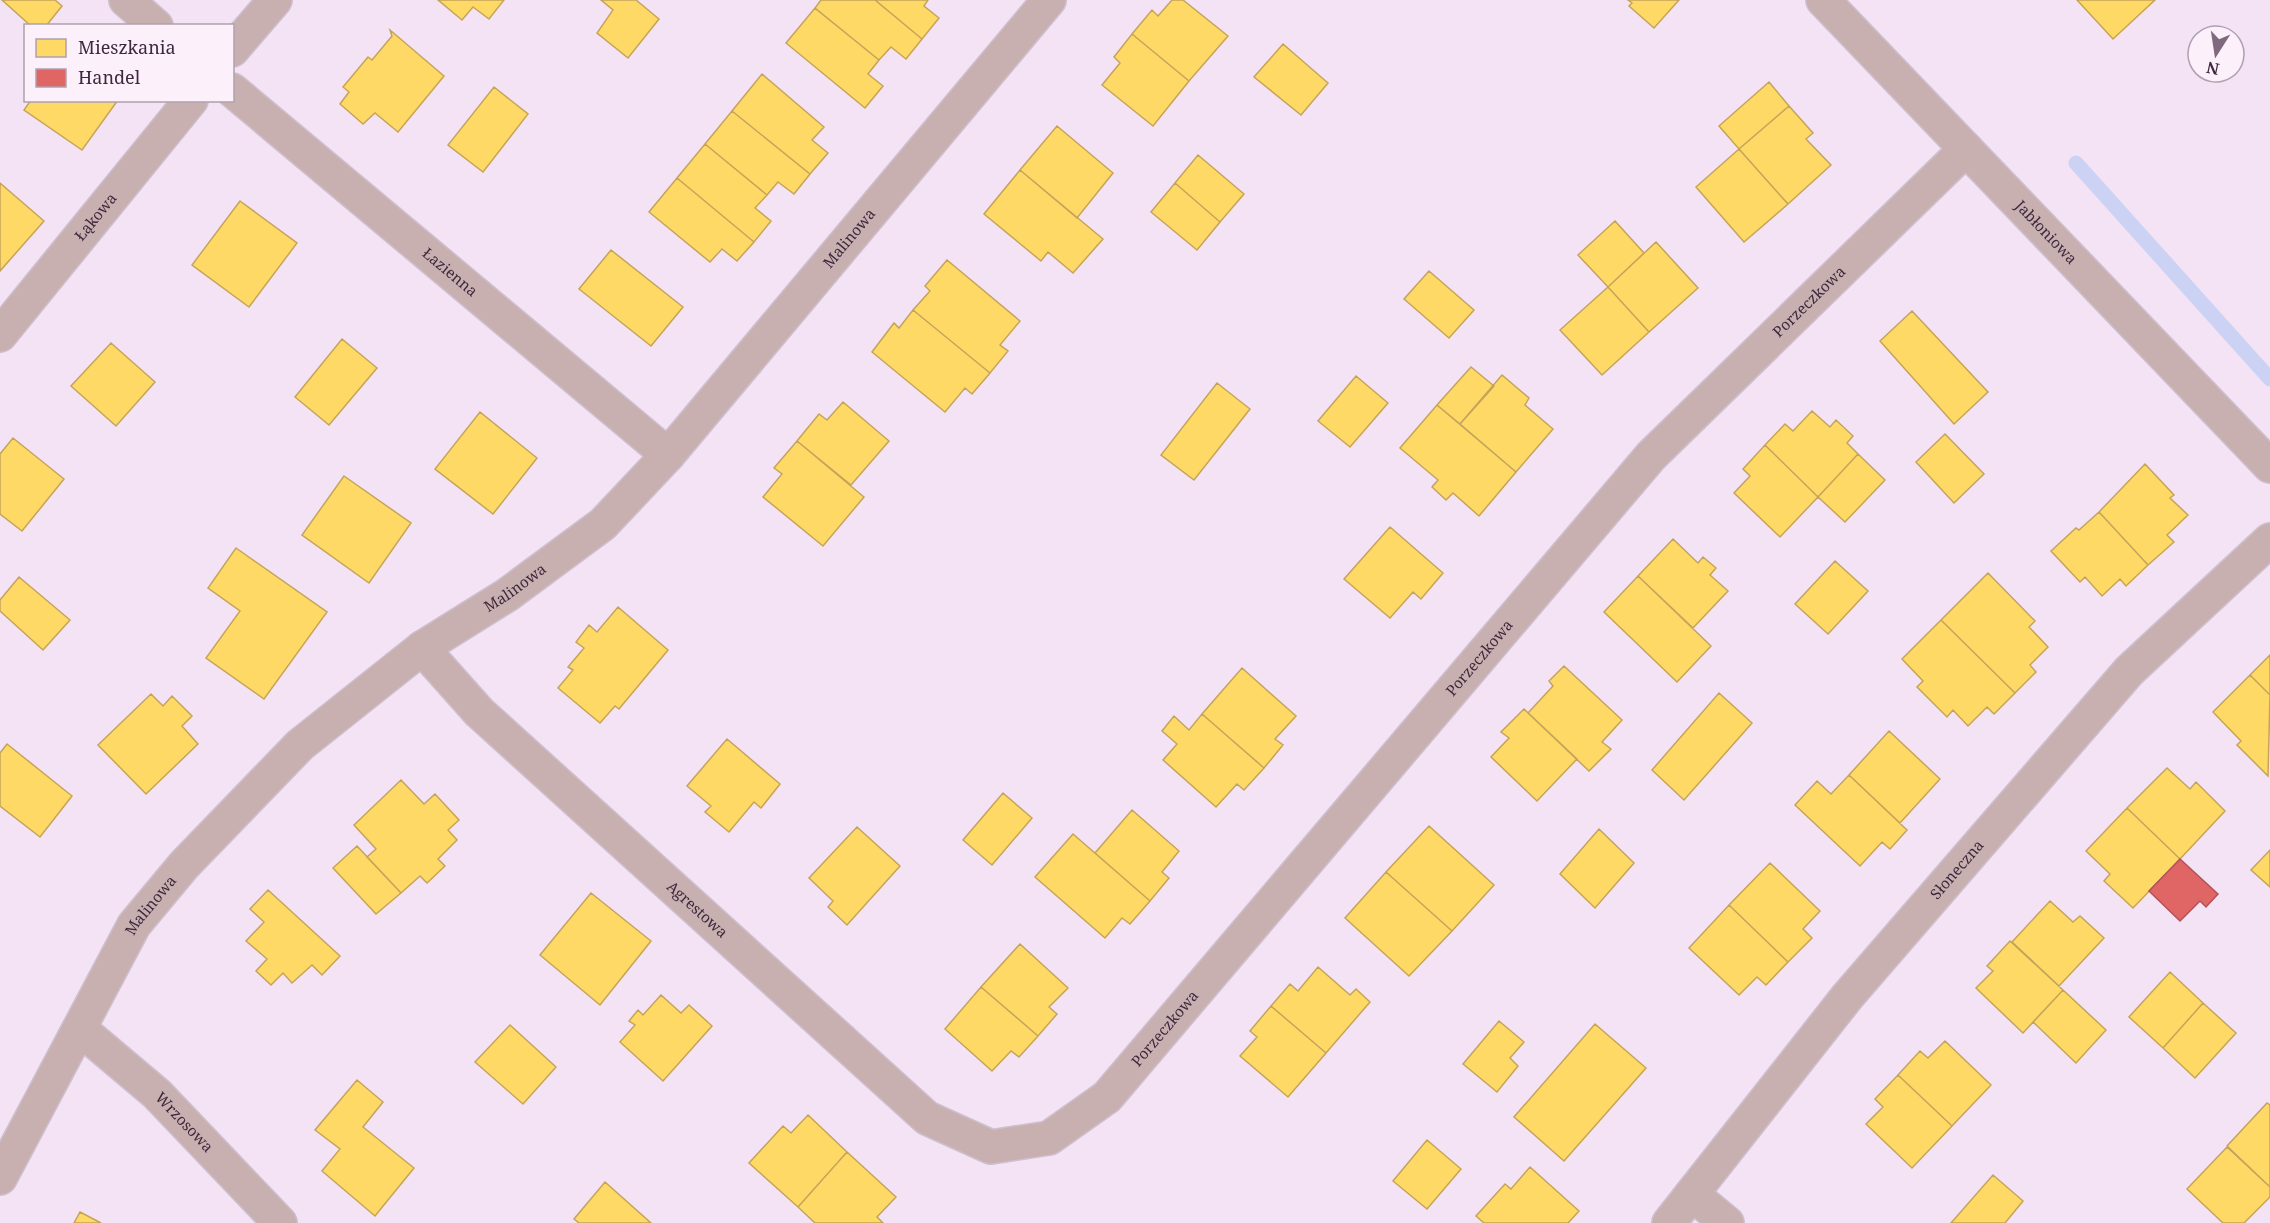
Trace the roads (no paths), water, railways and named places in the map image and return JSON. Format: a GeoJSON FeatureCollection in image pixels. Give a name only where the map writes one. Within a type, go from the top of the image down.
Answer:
{"type":"FeatureCollection","features":[{"type":"Feature","properties":{"kind":"street"},"geometry":{"type":"LineString","coordinates":[[126,0],[154,24]]}},
{"type":"Feature","properties":{"kind":"street"},"geometry":{"type":"LineString","coordinates":[[234,48],[275,0]]}},
{"type":"Feature","properties":{"kind":"street","name":"Malinowa"},"geometry":{"type":"LineString","coordinates":[[0,1178],[134,925],[184,865],[300,745],[422,648],[507,594],[603,524],[668,455],[1049,0]]}},
{"type":"Feature","properties":{"kind":"street","name":"Jabłoniowa"},"geometry":{"type":"LineString","coordinates":[[1823,0],[2270,466]]}},
{"type":"Feature","properties":{"kind":"street","name":"Łazienna"},"geometry":{"type":"LineString","coordinates":[[234,92],[668,455]]}},
{"type":"Feature","properties":{"kind":"street","name":"Łąkowa"},"geometry":{"type":"LineString","coordinates":[[0,335],[189,102]]}},
{"type":"Feature","properties":{"kind":"street","name":"Porzeczkowa"},"geometry":{"type":"LineString","coordinates":[[991,1147],[1049,1138],[1107,1097],[1651,456],[1966,149]]}},
{"type":"Feature","properties":{"kind":"street","name":"Słoneczna"},"geometry":{"type":"LineString","coordinates":[[1669,1223],[1847,997],[2129,671],[2270,540]]}},
{"type":"Feature","properties":{"kind":"street","name":"Agrestowa"},"geometry":{"type":"LineString","coordinates":[[422,648],[479,712],[927,1118],[991,1147]]}},
{"type":"Feature","properties":{"kind":"street","name":"Wrzosowa"},"geometry":{"type":"LineString","coordinates":[[80,1029],[157,1094],[280,1223]]}},
{"type":"Feature","properties":{"kind":"street"},"geometry":{"type":"LineString","coordinates":[[1692,1194],[1727,1223]]}},
{"type":"Feature","properties":{"kind":"waterway"},"geometry":{"type":"LineString","coordinates":[[2076,163],[2270,379]]}}]}
